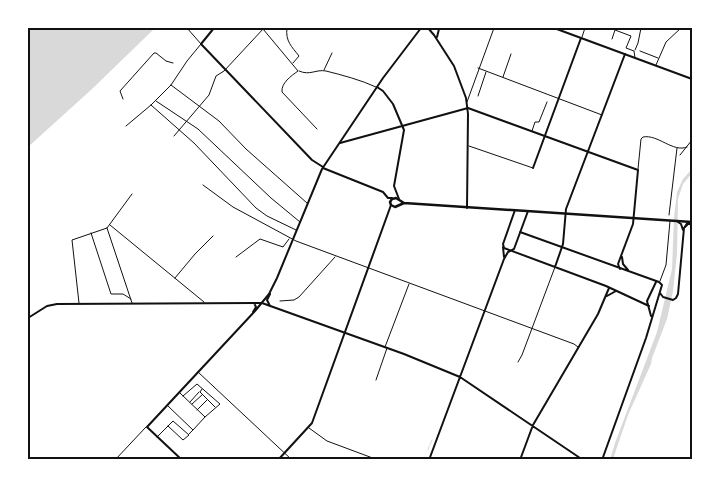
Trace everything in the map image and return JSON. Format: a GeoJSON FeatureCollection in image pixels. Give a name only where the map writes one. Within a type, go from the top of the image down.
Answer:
{"type":"FeatureCollection","features":[{"type":"Feature","properties":{"kind":"main road"},"geometry":{"type":"LineString","coordinates":[[404,204],[393,198],[391,204],[397,206],[404,204],[517,209],[528,212],[691,223]]}},
{"type":"Feature","properties":{"kind":"main road"},"geometry":{"type":"LineString","coordinates":[[397,206],[399,200]]}},
{"type":"Feature","properties":{"kind":"street"},"geometry":{"type":"LineString","coordinates":[[187,28],[317,164],[383,192],[391,204],[369,269],[309,428],[278,460]]}},
{"type":"Feature","properties":{"kind":"street"},"geometry":{"type":"LineString","coordinates":[[126,126],[156,101],[171,85],[187,61],[214,28]]}},
{"type":"Feature","properties":{"kind":"street"},"geometry":{"type":"LineString","coordinates":[[174,136],[200,107],[211,91],[216,76],[264,28],[298,70],[310,74],[324,70],[364,81],[384,93],[393,104],[404,130],[394,186],[399,200]]}},
{"type":"Feature","properties":{"kind":"street"},"geometry":{"type":"LineString","coordinates":[[287,28],[287,40],[291,48],[299,56],[293,63]]}},
{"type":"Feature","properties":{"kind":"street"},"geometry":{"type":"LineString","coordinates":[[270,306],[268,300],[271,291],[324,168],[377,88],[420,28],[431,31]]}},
{"type":"Feature","properties":{"kind":"street"},"geometry":{"type":"LineString","coordinates":[[428,28],[454,66],[467,103],[467,208]]}},
{"type":"Feature","properties":{"kind":"street"},"geometry":{"type":"LineString","coordinates":[[433,28],[439,28]]}},
{"type":"Feature","properties":{"kind":"street"},"geometry":{"type":"LineString","coordinates":[[433,34],[439,28]]}},
{"type":"Feature","properties":{"kind":"street"},"geometry":{"type":"LineString","coordinates":[[438,41],[436,33],[439,28]]}},
{"type":"Feature","properties":{"kind":"street"},"geometry":{"type":"LineString","coordinates":[[467,103],[478,68],[494,28]]}},
{"type":"Feature","properties":{"kind":"street"},"geometry":{"type":"LineString","coordinates":[[554,28],[624,54],[635,54]]}},
{"type":"Feature","properties":{"kind":"street"},"geometry":{"type":"LineString","coordinates":[[468,145],[533,168],[585,28]]}},
{"type":"Feature","properties":{"kind":"street"},"geometry":{"type":"LineString","coordinates":[[635,54],[641,28]]}},
{"type":"Feature","properties":{"kind":"street"},"geometry":{"type":"LineString","coordinates":[[656,65],[666,42],[681,28]]}},
{"type":"Feature","properties":{"kind":"street"},"geometry":{"type":"LineString","coordinates":[[612,39],[615,30],[630,36],[626,48],[656,65],[668,68],[692,79]]}},
{"type":"Feature","properties":{"kind":"street"},"geometry":{"type":"LineString","coordinates":[[640,51],[659,58]]}},
{"type":"Feature","properties":{"kind":"street"},"geometry":{"type":"LineString","coordinates":[[123,99],[120,91],[154,53],[173,63]]}},
{"type":"Feature","properties":{"kind":"street"},"geometry":{"type":"LineString","coordinates":[[324,70],[332,53]]}},
{"type":"Feature","properties":{"kind":"street"},"geometry":{"type":"LineString","coordinates":[[503,77],[511,54]]}},
{"type":"Feature","properties":{"kind":"street"},"geometry":{"type":"LineString","coordinates":[[518,362],[562,248],[565,214],[624,54]]}},
{"type":"Feature","properties":{"kind":"street"},"geometry":{"type":"LineString","coordinates":[[478,68],[602,115]]}},
{"type":"Feature","properties":{"kind":"street"},"geometry":{"type":"LineString","coordinates":[[298,70],[284,82],[281,90],[317,128]]}},
{"type":"Feature","properties":{"kind":"street"},"geometry":{"type":"LineString","coordinates":[[478,96],[487,71]]}},
{"type":"Feature","properties":{"kind":"street"},"geometry":{"type":"LineString","coordinates":[[171,85],[219,121],[246,149],[308,203]]}},
{"type":"Feature","properties":{"kind":"street"},"geometry":{"type":"LineString","coordinates":[[465,94],[470,92]]}},
{"type":"Feature","properties":{"kind":"street"},"geometry":{"type":"LineString","coordinates":[[156,101],[187,121],[300,222]]}},
{"type":"Feature","properties":{"kind":"street"},"geometry":{"type":"LineString","coordinates":[[532,131],[535,122],[539,122],[547,102]]}},
{"type":"Feature","properties":{"kind":"street"},"geometry":{"type":"LineString","coordinates":[[151,105],[181,130],[256,208],[267,216],[297,230]]}},
{"type":"Feature","properties":{"kind":"street"},"geometry":{"type":"LineString","coordinates":[[340,143],[468,108],[638,170]]}},
{"type":"Feature","properties":{"kind":"street"},"geometry":{"type":"LineString","coordinates":[[615,266],[622,257],[632,228],[641,139],[650,136],[677,148],[687,147]]}},
{"type":"Feature","properties":{"kind":"street"},"geometry":{"type":"LineString","coordinates":[[680,155],[692,140]]}},
{"type":"Feature","properties":{"kind":"street"},"geometry":{"type":"LineString","coordinates":[[669,215],[677,148]]}},
{"type":"Feature","properties":{"kind":"street"},"geometry":{"type":"LineString","coordinates":[[203,185],[233,208],[293,240],[574,344],[578,348]]}},
{"type":"Feature","properties":{"kind":"street"},"geometry":{"type":"LineString","coordinates":[[387,196],[393,198],[396,192]]}},
{"type":"Feature","properties":{"kind":"street"},"geometry":{"type":"LineString","coordinates":[[79,303],[72,240],[108,228],[132,194]]}},
{"type":"Feature","properties":{"kind":"street"},"geometry":{"type":"LineString","coordinates":[[390,210],[397,206]]}},
{"type":"Feature","properties":{"kind":"street"},"geometry":{"type":"LineString","coordinates":[[504,259],[505,251],[503,247],[517,209]]}},
{"type":"Feature","properties":{"kind":"street"},"geometry":{"type":"LineString","coordinates":[[429,460],[504,259],[508,252],[512,251],[528,212]]}},
{"type":"Feature","properties":{"kind":"street"},"geometry":{"type":"LineString","coordinates":[[659,282],[667,262],[672,221]]}},
{"type":"Feature","properties":{"kind":"street"},"geometry":{"type":"LineString","coordinates":[[680,222],[684,232]]}},
{"type":"Feature","properties":{"kind":"street"},"geometry":{"type":"LineString","coordinates":[[503,247],[652,306],[660,297],[672,300],[676,298],[679,292],[685,225],[691,223]]}},
{"type":"Feature","properties":{"kind":"street"},"geometry":{"type":"LineString","coordinates":[[110,226],[204,302]]}},
{"type":"Feature","properties":{"kind":"street"},"geometry":{"type":"LineString","coordinates":[[108,228],[132,303]]}},
{"type":"Feature","properties":{"kind":"street"},"geometry":{"type":"LineString","coordinates":[[520,232],[659,282],[662,284],[663,297]]}},
{"type":"Feature","properties":{"kind":"street"},"geometry":{"type":"LineString","coordinates":[[91,233],[111,294],[123,294],[132,299]]}},
{"type":"Feature","properties":{"kind":"street"},"geometry":{"type":"LineString","coordinates":[[175,278],[213,236]]}},
{"type":"Feature","properties":{"kind":"street"},"geometry":{"type":"LineString","coordinates":[[236,257],[260,240],[283,247],[290,238]]}},
{"type":"Feature","properties":{"kind":"street"},"geometry":{"type":"LineString","coordinates":[[280,301],[294,300],[299,297],[336,256]]}},
{"type":"Feature","properties":{"kind":"street"},"geometry":{"type":"LineString","coordinates":[[622,257],[623,265],[630,272]]}},
{"type":"Feature","properties":{"kind":"street"},"geometry":{"type":"LineString","coordinates":[[618,264],[620,269]]}},
{"type":"Feature","properties":{"kind":"street"},"geometry":{"type":"LineString","coordinates":[[651,279],[653,285]]}},
{"type":"Feature","properties":{"kind":"street"},"geometry":{"type":"LineString","coordinates":[[651,319],[647,299],[655,282],[659,282]]}},
{"type":"Feature","properties":{"kind":"street"},"geometry":{"type":"LineString","coordinates":[[376,380],[410,284]]}},
{"type":"Feature","properties":{"kind":"street"},"geometry":{"type":"LineString","coordinates":[[606,298],[609,288]]}},
{"type":"Feature","properties":{"kind":"street"},"geometry":{"type":"LineString","coordinates":[[602,460],[614,432],[661,289]]}},
{"type":"Feature","properties":{"kind":"street"},"geometry":{"type":"LineString","coordinates":[[115,460],[253,313],[271,291]]}},
{"type":"Feature","properties":{"kind":"street"},"geometry":{"type":"LineString","coordinates":[[520,460],[533,425],[606,298],[610,293],[616,291]]}},
{"type":"Feature","properties":{"kind":"street"},"geometry":{"type":"LineString","coordinates":[[641,302],[647,299]]}},
{"type":"Feature","properties":{"kind":"street"},"geometry":{"type":"LineString","coordinates":[[252,302],[256,307],[253,313]]}},
{"type":"Feature","properties":{"kind":"street"},"geometry":{"type":"LineString","coordinates":[[28,318],[51,305],[79,303],[262,303],[460,377],[583,460]]}},
{"type":"Feature","properties":{"kind":"street"},"geometry":{"type":"LineString","coordinates":[[198,372],[292,460]]}},
{"type":"Feature","properties":{"kind":"street"},"geometry":{"type":"LineString","coordinates":[[168,426],[184,440],[220,404],[197,384],[183,396]]}},
{"type":"Feature","properties":{"kind":"street"},"geometry":{"type":"LineString","coordinates":[[190,402],[202,388]]}},
{"type":"Feature","properties":{"kind":"street"},"geometry":{"type":"LineString","coordinates":[[179,392],[205,417]]}},
{"type":"Feature","properties":{"kind":"street"},"geometry":{"type":"LineString","coordinates":[[200,392],[215,407]]}},
{"type":"Feature","properties":{"kind":"street"},"geometry":{"type":"LineString","coordinates":[[192,404],[202,394]]}},
{"type":"Feature","properties":{"kind":"street"},"geometry":{"type":"LineString","coordinates":[[197,410],[207,399]]}},
{"type":"Feature","properties":{"kind":"street"},"geometry":{"type":"LineString","coordinates":[[167,405],[193,430]]}},
{"type":"Feature","properties":{"kind":"street"},"geometry":{"type":"LineString","coordinates":[[157,437],[173,420],[189,435]]}},
{"type":"Feature","properties":{"kind":"street"},"geometry":{"type":"LineString","coordinates":[[146,427],[182,460]]}},
{"type":"Feature","properties":{"kind":"street"},"geometry":{"type":"LineString","coordinates":[[309,428],[325,440],[378,460]]}},
{"type":"Feature","properties":{"kind":"shaded area"},"geometry":{"type":"Polygon","coordinates":[[[28,28],[155,28],[28,147],[28,28]]]}},
{"type":"Feature","properties":{"kind":"shaded area"},"geometry":{"type":"Polygon","coordinates":[[[692,169],[692,173],[683,184],[678,199],[677,254],[673,291],[667,319],[651,364],[628,415],[613,459],[610,460],[657,332],[672,269],[677,192],[683,179],[692,169]]]}},
{"type":"Feature","properties":{"kind":"waterway"},"geometry":{"type":"LineString","coordinates":[[430,445],[432,440]]}},
{"type":"Feature","properties":{"kind":"waterway"},"geometry":{"type":"LineString","coordinates":[[428,450],[429,446]]}}]}
